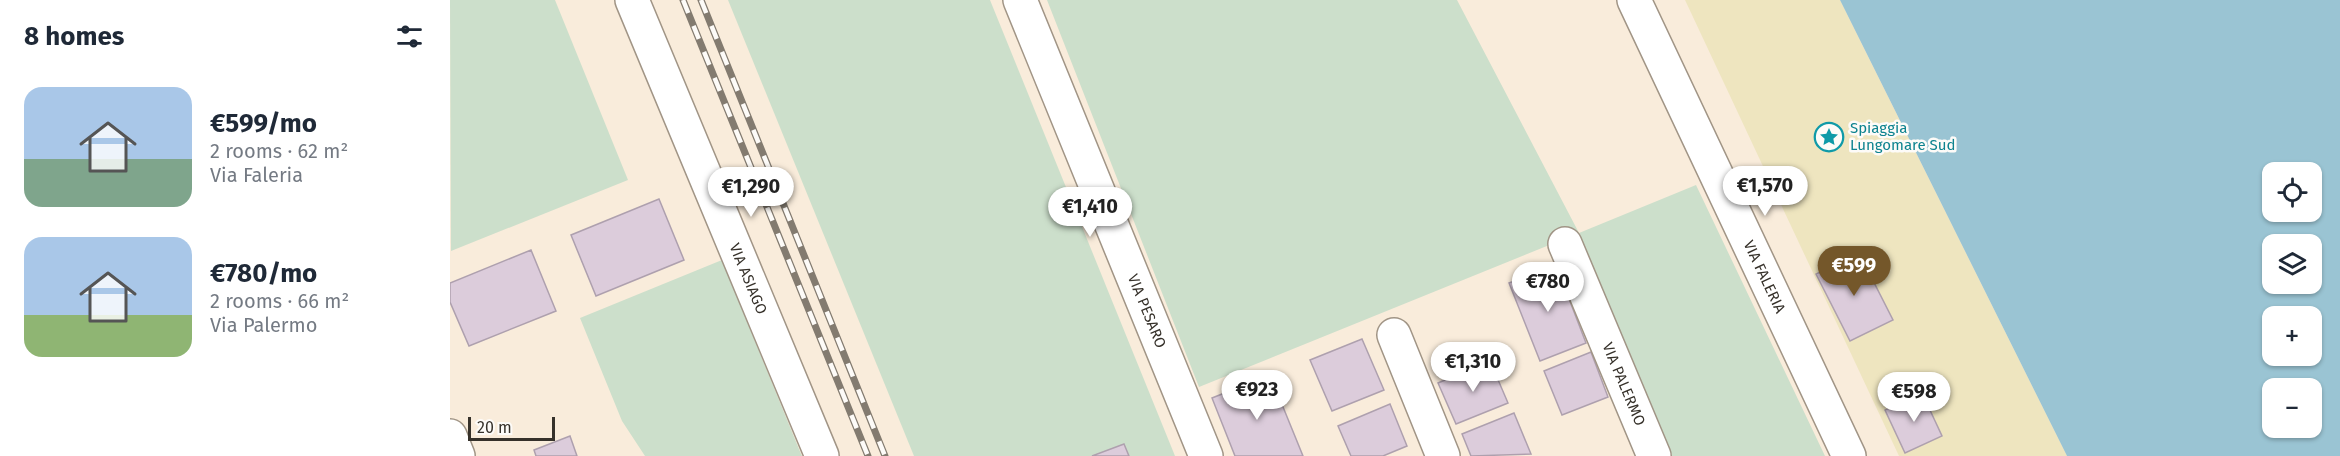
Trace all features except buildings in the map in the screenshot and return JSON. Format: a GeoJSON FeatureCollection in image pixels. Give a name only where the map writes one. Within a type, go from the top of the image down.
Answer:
{"type":"FeatureCollection","features":[{"type":"Feature","properties":{"kind":"street","name":"VIA ASIAGO"},"geometry":{"type":"LineString","coordinates":[[632,0],[822,456]]}},
{"type":"Feature","properties":{"kind":"street","name":"VIA PESARO"},"geometry":{"type":"LineString","coordinates":[[1020,0],[1206,456]]}},
{"type":"Feature","properties":{"kind":"street","name":"VIA FALERIA"},"geometry":{"type":"LineString","coordinates":[[1634,0],[1849,456]]}},
{"type":"Feature","properties":{"kind":"street","name":"VIA PALERMO"},"geometry":{"type":"LineString","coordinates":[[1565,244],[1654,456]]}},
{"type":"Feature","properties":{"kind":"street"},"geometry":{"type":"LineString","coordinates":[[1394,335],[1443,456]]}},
{"type":"Feature","properties":{"kind":"street"},"geometry":{"type":"LineString","coordinates":[[450,436],[458,456]]}},
{"type":"Feature","properties":{"kind":"green space"},"geometry":{"type":"Polygon","coordinates":[[[450,0],[555,0],[628,180],[451,251],[450,0]]]}},
{"type":"Feature","properties":{"kind":"green space"},"geometry":{"type":"Polygon","coordinates":[[[728,0],[990,0],[1175,456],[914,456],[728,0]]]}},
{"type":"Feature","properties":{"kind":"green space"},"geometry":{"type":"Polygon","coordinates":[[[1047,0],[1457,0],[1579,233],[1199,387],[1047,0]]]}},
{"type":"Feature","properties":{"kind":"green space"},"geometry":{"type":"Polygon","coordinates":[[[1696,185],[1825,456],[1672,456],[1579,233],[1696,185]]]}},
{"type":"Feature","properties":{"kind":"green space"},"geometry":{"type":"Polygon","coordinates":[[[722,260],[802,456],[645,456],[622,421],[580,318],[722,260]]]}},
{"type":"Feature","properties":{"kind":"sand","name":"Spiaggia Lungomare Sud"},"geometry":{"type":"Polygon","coordinates":[[[1685,0],[1840,0],[2067,456],[1899,456],[1685,0]]]}},
{"type":"Feature","properties":{"kind":"water"},"geometry":{"type":"Polygon","coordinates":[[[1840,0],[2340,0],[2340,456],[2067,456],[1840,0]]]}},
{"type":"Feature","properties":{"kind":"railway"},"geometry":{"type":"LineString","coordinates":[[683,0],[868,456]]}},
{"type":"Feature","properties":{"kind":"railway"},"geometry":{"type":"LineString","coordinates":[[701,0],[885,456]]}},
{"type":"Feature","properties":{"kind":"place","name":"Spiaggia Lungomare Sud"},"geometry":{"type":"Point","coordinates":[1829,137]}}]}
